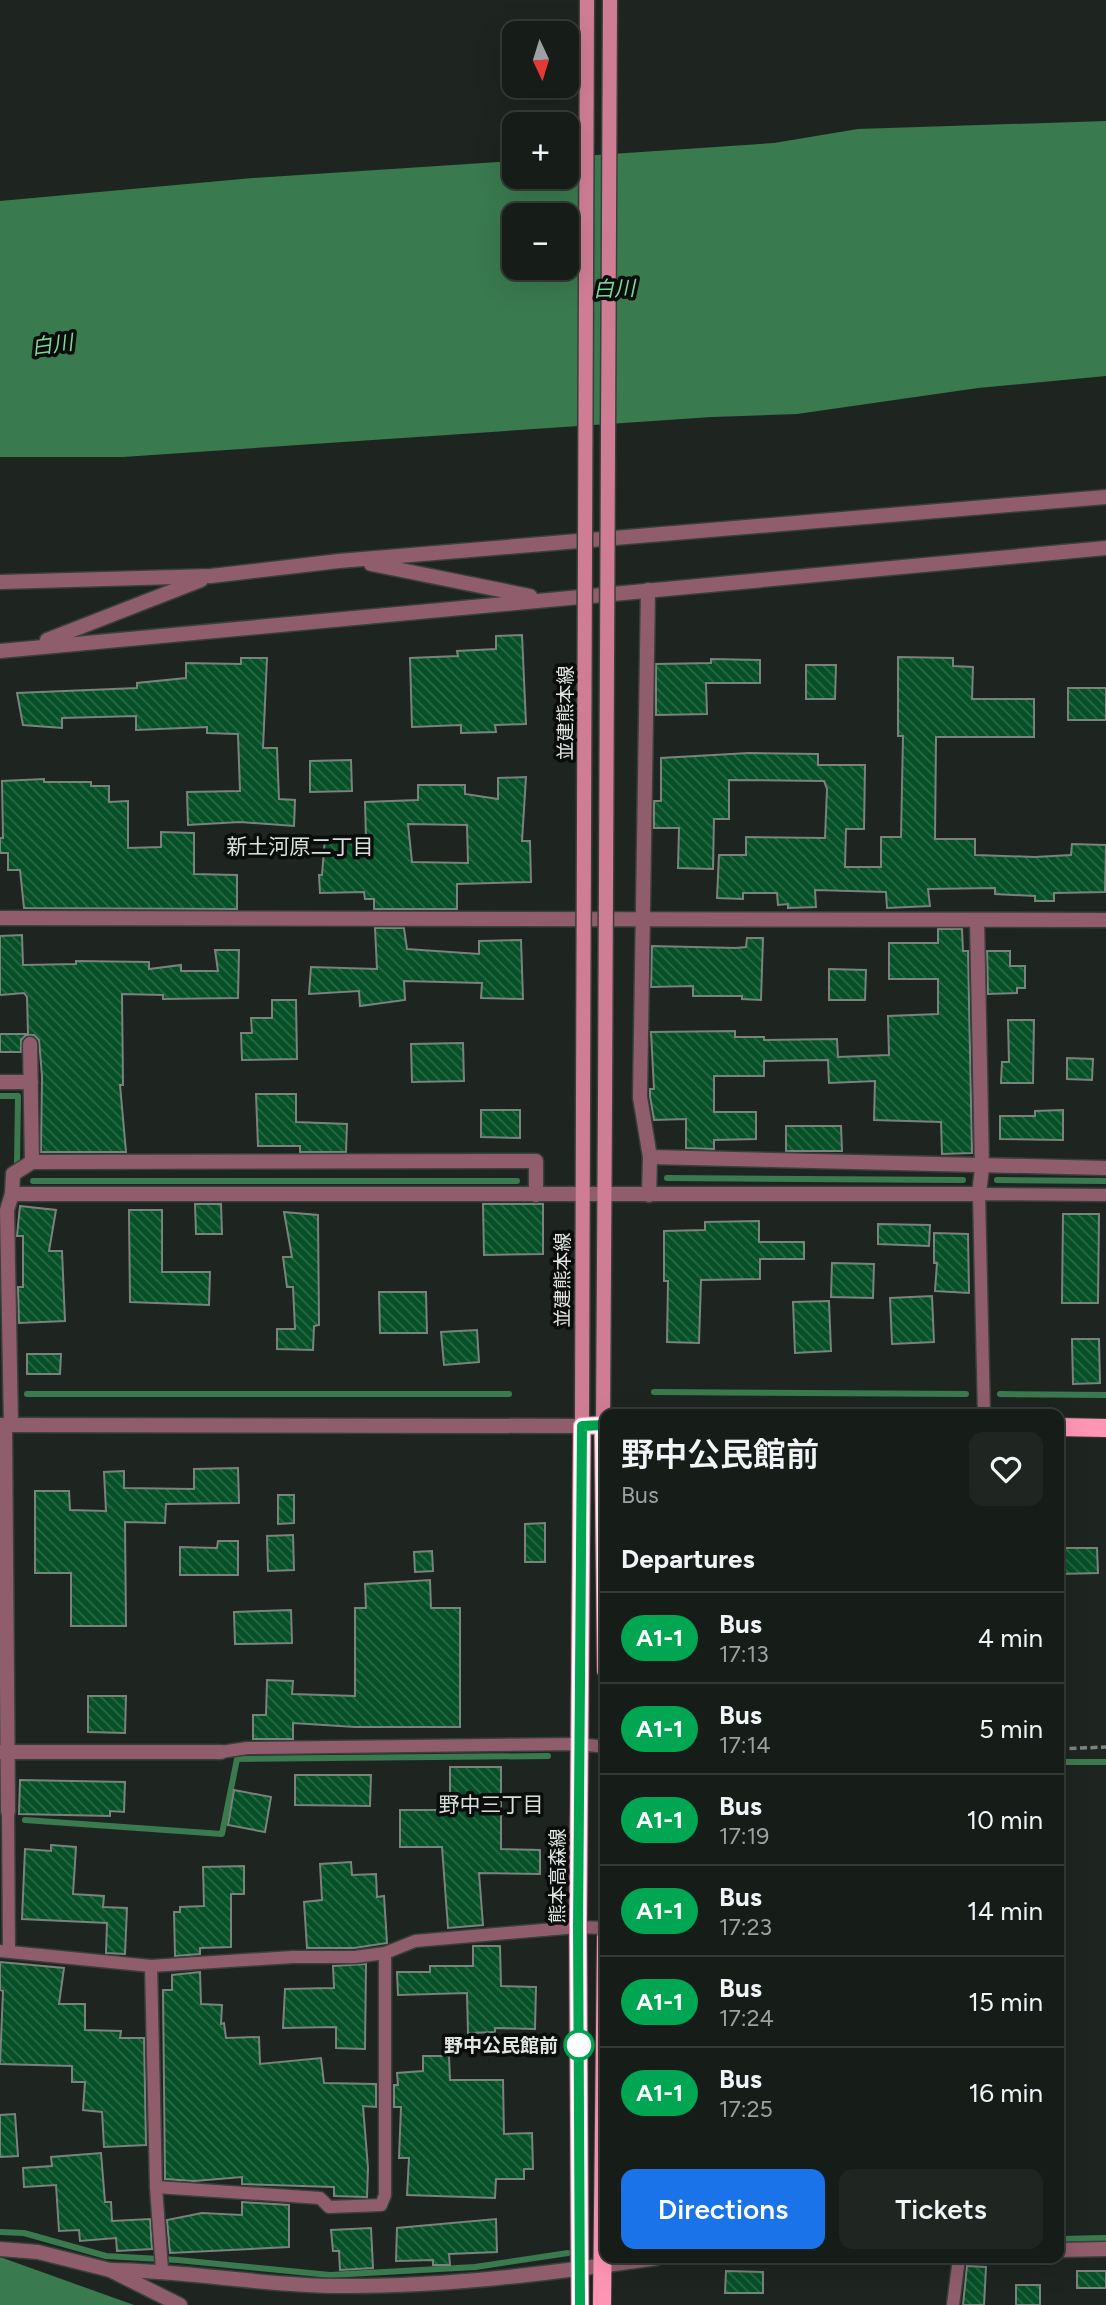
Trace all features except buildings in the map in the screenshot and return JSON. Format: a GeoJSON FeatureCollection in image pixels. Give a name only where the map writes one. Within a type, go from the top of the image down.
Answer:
{"type":"FeatureCollection","features":[{"type":"Feature","properties":{"kind":"main road","name":"並建熊本線"},"geometry":{"type":"LineString","coordinates":[[582,1426],[587,0]]}},
{"type":"Feature","properties":{"kind":"main road"},"geometry":{"type":"LineString","coordinates":[[604,1409],[610,0]]}},
{"type":"Feature","properties":{"kind":"main road"},"geometry":{"type":"LineString","coordinates":[[582,1426],[600,1425]]}},
{"type":"Feature","properties":{"kind":"main road","name":"熊本高森線"},"geometry":{"type":"LineString","coordinates":[[580,2305],[578,1927],[582,1426]]}},
{"type":"Feature","properties":{"kind":"main road"},"geometry":{"type":"LineString","coordinates":[[1064,1427],[1106,1428]]}},
{"type":"Feature","properties":{"kind":"main road"},"geometry":{"type":"LineString","coordinates":[[602,2263],[602,2305]]}},
{"type":"Feature","properties":{"kind":"street"},"geometry":{"type":"LineString","coordinates":[[0,582],[211,576],[354,560],[1106,497]]}},
{"type":"Feature","properties":{"kind":"street"},"geometry":{"type":"LineString","coordinates":[[0,651],[29,646],[1106,548]]}},
{"type":"Feature","properties":{"kind":"street"},"geometry":{"type":"LineString","coordinates":[[354,560],[545,599]]}},
{"type":"Feature","properties":{"kind":"street"},"geometry":{"type":"LineString","coordinates":[[29,646],[211,576]]}},
{"type":"Feature","properties":{"kind":"street"},"geometry":{"type":"LineString","coordinates":[[648,590],[639,1097],[650,1157],[649,1195]]}},
{"type":"Feature","properties":{"kind":"street"},"geometry":{"type":"LineString","coordinates":[[0,918],[1106,920]]}},
{"type":"Feature","properties":{"kind":"street"},"geometry":{"type":"LineString","coordinates":[[12,1194],[979,1194],[982,1168],[976,920]]}},
{"type":"Feature","properties":{"kind":"street"},"geometry":{"type":"LineString","coordinates":[[30,1044],[32,1163]]}},
{"type":"Feature","properties":{"kind":"street"},"geometry":{"type":"LineString","coordinates":[[0,1082],[31,1082]]}},
{"type":"Feature","properties":{"kind":"street"},"geometry":{"type":"LineString","coordinates":[[650,1157],[982,1168],[1106,1168]]}},
{"type":"Feature","properties":{"kind":"street"},"geometry":{"type":"LineString","coordinates":[[8,1811],[4,1752],[4,1210],[12,1194],[13,1174],[32,1163],[536,1161],[536,1195]]}},
{"type":"Feature","properties":{"kind":"street"},"geometry":{"type":"LineString","coordinates":[[5,1425],[582,1426]]}},
{"type":"Feature","properties":{"kind":"street"},"geometry":{"type":"LineString","coordinates":[[4,1752],[221,1752]]}},
{"type":"Feature","properties":{"kind":"street"},"geometry":{"type":"LineString","coordinates":[[0,2249],[38,2252],[110,2270],[180,2305]]}},
{"type":"Feature","properties":{"kind":"street"},"geometry":{"type":"LineString","coordinates":[[1064,2250],[1106,2249]]}},
{"type":"Feature","properties":{"kind":"street"},"geometry":{"type":"LineString","coordinates":[[110,2270],[162,2270],[335,2286],[413,2286],[623,2263]]}},
{"type":"Feature","properties":{"kind":"lane"},"geometry":{"type":"LineString","coordinates":[[984,1409],[979,1194],[1106,1195]]}},
{"type":"Feature","properties":{"kind":"lane"},"geometry":{"type":"LineString","coordinates":[[221,1752],[247,1748],[579,1744],[600,1746]]}},
{"type":"Feature","properties":{"kind":"lane"},"geometry":{"type":"LineString","coordinates":[[8,1811],[4,1951],[151,1966],[293,1957],[355,1957],[385,1953],[415,1941],[578,1927],[600,1928]]}},
{"type":"Feature","properties":{"kind":"lane"},"geometry":{"type":"LineString","coordinates":[[156,2187],[320,2198],[329,2207],[381,2204],[385,2195],[385,1953]]}},
{"type":"Feature","properties":{"kind":"lane"},"geometry":{"type":"LineString","coordinates":[[151,1966],[156,2187],[162,2270]]}},
{"type":"Feature","properties":{"kind":"lane"},"geometry":{"type":"LineString","coordinates":[[953,2305],[958,2263]]}},
{"type":"Feature","properties":{"kind":"path"},"geometry":{"type":"LineString","coordinates":[[1064,1748],[1106,1747]]}},
{"type":"Feature","properties":{"kind":"water","name":"白川"},"geometry":{"type":"Polygon","coordinates":[[[1106,121],[1106,376],[978,388],[797,414],[712,417],[123,457],[0,457],[0,201],[253,178],[502,162],[502,189],[579,189],[579,156],[774,143],[858,129],[1106,121]]]}},
{"type":"Feature","properties":{"kind":"water"},"geometry":{"type":"Polygon","coordinates":[[[0,2257],[134,2305],[0,2305],[0,2257]]]}},
{"type":"Feature","properties":{"kind":"waterway"},"geometry":{"type":"LineString","coordinates":[[0,1096],[18,1096],[17,1163]]}},
{"type":"Feature","properties":{"kind":"waterway"},"geometry":{"type":"LineString","coordinates":[[667,1178],[963,1180]]}},
{"type":"Feature","properties":{"kind":"waterway"},"geometry":{"type":"LineString","coordinates":[[997,1180],[1106,1181]]}},
{"type":"Feature","properties":{"kind":"waterway"},"geometry":{"type":"LineString","coordinates":[[33,1181],[517,1181]]}},
{"type":"Feature","properties":{"kind":"waterway"},"geometry":{"type":"LineString","coordinates":[[654,1392],[966,1394]]}},
{"type":"Feature","properties":{"kind":"waterway"},"geometry":{"type":"LineString","coordinates":[[27,1394],[509,1394]]}},
{"type":"Feature","properties":{"kind":"waterway"},"geometry":{"type":"LineString","coordinates":[[1000,1394],[1106,1395]]}},
{"type":"Feature","properties":{"kind":"waterway"},"geometry":{"type":"LineString","coordinates":[[25,1820],[222,1834],[237,1759],[548,1756]]}},
{"type":"Feature","properties":{"kind":"waterway"},"geometry":{"type":"LineString","coordinates":[[1064,1762],[1106,1762]]}},
{"type":"Feature","properties":{"kind":"waterway"},"geometry":{"type":"LineString","coordinates":[[0,2232],[24,2233],[106,2256],[330,2275],[475,2267],[568,2253]]}},
{"type":"Feature","properties":{"kind":"waterway"},"geometry":{"type":"LineString","coordinates":[[1064,2239],[1106,2238]]}},
{"type":"Feature","properties":{"kind":"bus line","name":"A1-1"},"geometry":{"type":"LineString","coordinates":[[580,2305],[578,1927],[582,1426],[600,1425]]}},
{"type":"Feature","properties":{"kind":"place","name":"野中公民館前"},"geometry":{"type":"Point","coordinates":[579,2045]}},
{"type":"Feature","properties":{"kind":"district","name":"新土河原二丁目"},"geometry":{"type":"Point","coordinates":[300,847]}},
{"type":"Feature","properties":{"kind":"district","name":"野中三丁目"},"geometry":{"type":"Point","coordinates":[491,1805]}}]}
